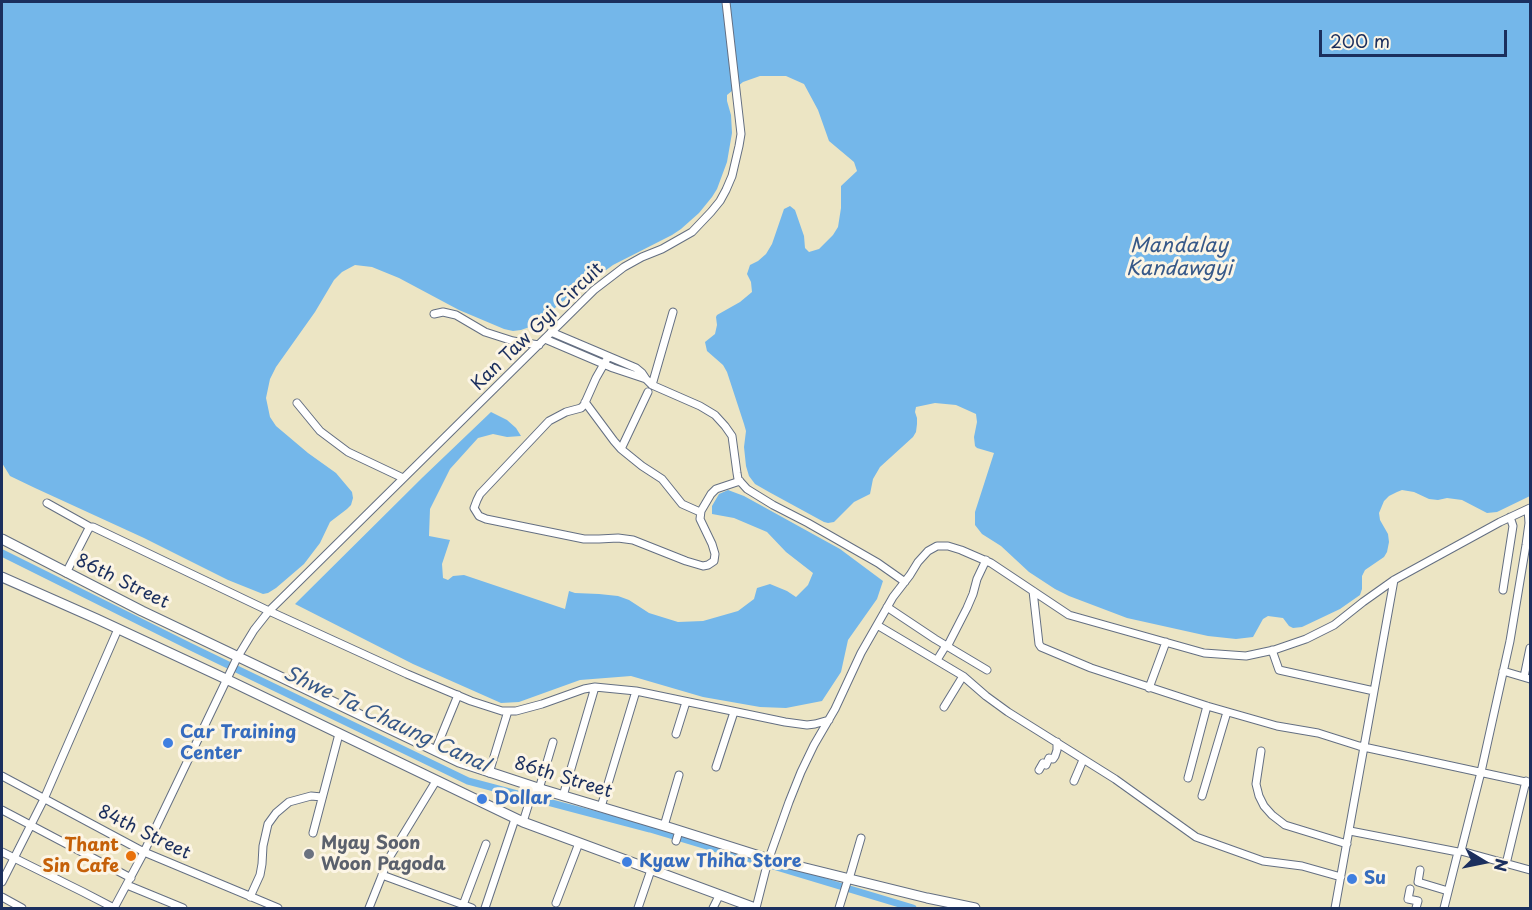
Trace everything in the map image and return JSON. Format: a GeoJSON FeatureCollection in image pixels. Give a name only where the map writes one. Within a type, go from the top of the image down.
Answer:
{"type":"FeatureCollection","features":[{"type":"Feature","properties":{"kind":"main road","name":"86th Street"},"geometry":{"type":"LineString","coordinates":[[2,539],[66,573],[435,751],[534,792],[563,796],[664,826],[677,837],[848,881],[975,909]]}},
{"type":"Feature","properties":{"kind":"main road"},"geometry":{"type":"LineString","coordinates":[[2,577],[227,678],[519,820],[755,909]]}},
{"type":"Feature","properties":{"kind":"street","name":"Kan Taw Gyi Circuit"},"geometry":{"type":"LineString","coordinates":[[116,908],[227,678],[254,630],[269,611],[594,290],[612,275],[642,257],[692,232],[711,212],[726,190],[736,160],[741,134],[726,2]]}},
{"type":"Feature","properties":{"kind":"street"},"geometry":{"type":"LineString","coordinates":[[434,314],[443,312],[456,315],[485,332],[513,341],[542,342],[606,360]]}},
{"type":"Feature","properties":{"kind":"street"},"geometry":{"type":"LineString","coordinates":[[621,449],[650,388],[673,312]]}},
{"type":"Feature","properties":{"kind":"street"},"geometry":{"type":"LineString","coordinates":[[551,332],[646,379],[650,388],[708,411],[726,426],[732,436],[735,465],[740,481],[752,493],[878,563],[904,582]]}},
{"type":"Feature","properties":{"kind":"street"},"geometry":{"type":"LineString","coordinates":[[606,360],[581,408],[566,412],[549,421],[480,494],[474,508],[477,514],[486,519],[584,539],[633,540],[703,566],[714,561],[715,554],[700,519],[700,512],[716,489],[740,481]]}},
{"type":"Feature","properties":{"kind":"street"},"geometry":{"type":"LineString","coordinates":[[585,402],[621,449],[662,479],[682,504],[700,512]]}},
{"type":"Feature","properties":{"kind":"street"},"geometry":{"type":"LineString","coordinates":[[297,403],[320,431],[348,452],[403,478]]}},
{"type":"Feature","properties":{"kind":"street"},"geometry":{"type":"LineString","coordinates":[[48,503],[90,527],[269,611],[407,674],[502,711],[516,711],[595,687],[636,691],[785,722],[807,725],[829,720]]}},
{"type":"Feature","properties":{"kind":"street"},"geometry":{"type":"LineString","coordinates":[[755,909],[768,860],[801,772],[855,665],[893,597],[918,562],[928,551],[937,546],[948,546],[986,560],[1069,615],[1204,653],[1246,657],[1306,639],[1334,625],[1394,580],[1529,508],[1528,546],[1510,641],[1481,772],[1444,909]]}},
{"type":"Feature","properties":{"kind":"street"},"geometry":{"type":"LineString","coordinates":[[1503,590],[1513,526],[1510,517]]}},
{"type":"Feature","properties":{"kind":"street"},"geometry":{"type":"LineString","coordinates":[[66,573],[90,527]]}},
{"type":"Feature","properties":{"kind":"street"},"geometry":{"type":"LineString","coordinates":[[937,660],[948,645],[967,608],[986,560]]}},
{"type":"Feature","properties":{"kind":"street"},"geometry":{"type":"LineString","coordinates":[[1335,909],[1394,580]]}},
{"type":"Feature","properties":{"kind":"street"},"geometry":{"type":"LineString","coordinates":[[1033,591],[1037,639],[1041,647],[1091,668],[1149,688],[1277,726],[1318,733],[1364,747],[1528,782],[1506,864]]}},
{"type":"Feature","properties":{"kind":"street"},"geometry":{"type":"LineString","coordinates":[[887,607],[987,670]]}},
{"type":"Feature","properties":{"kind":"street"},"geometry":{"type":"LineString","coordinates":[[877,625],[963,676],[1001,707],[1115,779],[1196,837],[1263,861],[1302,866],[1341,877]]}},
{"type":"Feature","properties":{"kind":"street"},"geometry":{"type":"LineString","coordinates":[[2,882],[44,800],[118,629]]}},
{"type":"Feature","properties":{"kind":"street"},"geometry":{"type":"LineString","coordinates":[[1149,688],[1166,642]]}},
{"type":"Feature","properties":{"kind":"street"},"geometry":{"type":"LineString","coordinates":[[1503,671],[1527,678],[1530,648]]}},
{"type":"Feature","properties":{"kind":"street"},"geometry":{"type":"LineString","coordinates":[[1272,650],[1279,670],[1374,691]]}},
{"type":"Feature","properties":{"kind":"street"},"geometry":{"type":"LineString","coordinates":[[944,707],[963,676]]}},
{"type":"Feature","properties":{"kind":"street"},"geometry":{"type":"LineString","coordinates":[[563,796],[595,687]]}},
{"type":"Feature","properties":{"kind":"street"},"geometry":{"type":"LineString","coordinates":[[601,807],[636,691]]}},
{"type":"Feature","properties":{"kind":"street"},"geometry":{"type":"LineString","coordinates":[[435,751],[458,695]]}},
{"type":"Feature","properties":{"kind":"street"},"geometry":{"type":"LineString","coordinates":[[676,734],[686,702]]}},
{"type":"Feature","properties":{"kind":"street"},"geometry":{"type":"LineString","coordinates":[[1188,778],[1207,706]]}},
{"type":"Feature","properties":{"kind":"street"},"geometry":{"type":"LineString","coordinates":[[489,772],[508,711]]}},
{"type":"Feature","properties":{"kind":"street"},"geometry":{"type":"LineString","coordinates":[[716,767],[734,712]]}},
{"type":"Feature","properties":{"kind":"street"},"geometry":{"type":"LineString","coordinates":[[1202,796],[1227,712]]}},
{"type":"Feature","properties":{"kind":"street"},"geometry":{"type":"LineString","coordinates":[[313,833],[339,734]]}},
{"type":"Feature","properties":{"kind":"street"},"geometry":{"type":"LineString","coordinates":[[486,909],[519,820],[534,792],[553,742]]}},
{"type":"Feature","properties":{"kind":"street"},"geometry":{"type":"LineString","coordinates":[[1039,770],[1043,764],[1046,765],[1049,758],[1053,759],[1055,756],[1057,742]]}},
{"type":"Feature","properties":{"kind":"street"},"geometry":{"type":"LineString","coordinates":[[1260,751],[1256,784],[1264,806],[1272,815],[1284,825],[1347,844]]}},
{"type":"Feature","properties":{"kind":"street"},"geometry":{"type":"LineString","coordinates":[[1074,781],[1083,760]]}},
{"type":"Feature","properties":{"kind":"street","name":"84th Street"},"geometry":{"type":"LineString","coordinates":[[2,776],[144,852],[278,909]]}},
{"type":"Feature","properties":{"kind":"street"},"geometry":{"type":"LineString","coordinates":[[664,826],[678,776]]}},
{"type":"Feature","properties":{"kind":"street"},"geometry":{"type":"LineString","coordinates":[[369,909],[389,858],[436,781]]}},
{"type":"Feature","properties":{"kind":"street"},"geometry":{"type":"LineString","coordinates":[[250,897],[260,876],[268,824],[276,813],[289,802],[311,796],[322,797]]}},
{"type":"Feature","properties":{"kind":"street"},"geometry":{"type":"LineString","coordinates":[[2,810],[183,909]]}},
{"type":"Feature","properties":{"kind":"street"},"geometry":{"type":"LineString","coordinates":[[1350,831],[1459,851],[1530,870]]}},
{"type":"Feature","properties":{"kind":"street"},"geometry":{"type":"LineString","coordinates":[[839,909],[861,838]]}},
{"type":"Feature","properties":{"kind":"street"},"geometry":{"type":"LineString","coordinates":[[556,903],[579,843]]}},
{"type":"Feature","properties":{"kind":"street"},"geometry":{"type":"LineString","coordinates":[[463,905],[486,844]]}},
{"type":"Feature","properties":{"kind":"street"},"geometry":{"type":"LineString","coordinates":[[2,852],[116,908]]}},
{"type":"Feature","properties":{"kind":"street"},"geometry":{"type":"LineString","coordinates":[[638,909],[651,870]]}},
{"type":"Feature","properties":{"kind":"street"},"geometry":{"type":"LineString","coordinates":[[1420,870],[1418,882],[1449,891]]}},
{"type":"Feature","properties":{"kind":"street"},"geometry":{"type":"LineString","coordinates":[[382,875],[472,909]]}},
{"type":"Feature","properties":{"kind":"street"},"geometry":{"type":"LineString","coordinates":[[1410,889],[1408,898],[1418,902],[1416,909]]}},
{"type":"Feature","properties":{"kind":"street"},"geometry":{"type":"LineString","coordinates":[[713,909],[719,896]]}},
{"type":"Feature","properties":{"kind":"street"},"geometry":{"type":"LineString","coordinates":[[2,897],[22,909]]}},
{"type":"Feature","properties":{"kind":"water","name":"Mandalay Kandawgyi"},"geometry":{"type":"Polygon","coordinates":[[[2,2],[1530,2],[1530,496],[1497,512],[1487,513],[1462,500],[1429,499],[1414,492],[1402,490],[1397,492],[1384,501],[1379,513],[1380,520],[1388,534],[1387,552],[1384,557],[1365,570],[1360,595],[1340,609],[1302,627],[1293,628],[1283,618],[1268,616],[1263,619],[1253,637],[1236,639],[1208,636],[1127,618],[1069,596],[1029,572],[1001,546],[982,534],[975,525],[975,512],[994,453],[975,446],[976,414],[956,405],[935,403],[916,407],[917,424],[913,437],[880,467],[873,479],[870,494],[854,502],[834,522],[824,522],[769,492],[755,484],[749,476],[744,447],[746,431],[727,372],[723,365],[707,351],[705,342],[715,334],[717,315],[752,292],[747,274],[750,265],[766,254],[772,244],[784,209],[790,206],[795,210],[804,236],[805,248],[809,252],[819,249],[838,227],[841,186],[857,171],[854,162],[829,141],[818,110],[804,84],[786,76],[760,76],[743,82],[727,95],[732,133],[727,162],[717,189],[699,213],[672,235],[613,265],[535,325],[521,330],[504,329],[459,310],[399,278],[372,267],[355,265],[342,272],[334,280],[315,312],[276,367],[270,379],[266,398],[270,417],[276,426],[336,473],[352,492],[353,498],[351,505],[330,522],[320,543],[304,564],[276,588],[263,594],[228,580],[10,476],[2,463],[2,2]]]}},
{"type":"Feature","properties":{"kind":"water"},"geometry":{"type":"Polygon","coordinates":[[[491,412],[507,420],[521,436],[507,437],[493,434],[478,438],[450,469],[430,509],[429,536],[450,540],[442,564],[443,578],[448,580],[453,576],[464,575],[565,609],[569,591],[618,596],[649,613],[678,622],[703,621],[738,611],[754,599],[757,588],[770,584],[796,597],[808,585],[813,573],[786,552],[767,532],[734,518],[712,514],[712,506],[719,494],[728,490],[744,496],[840,549],[883,581],[877,599],[848,640],[841,672],[822,701],[786,708],[760,707],[703,697],[631,676],[580,680],[519,702],[501,703],[413,664],[295,604],[491,412]]]}},
{"type":"Feature","properties":{"kind":"waterway","name":"Shwe Ta Chaung Canal"},"geometry":{"type":"LineString","coordinates":[[2,553],[468,781],[650,829],[913,908]]}},
{"type":"Feature","properties":{"kind":"place","name":"Car Training Center"},"geometry":{"type":"Point","coordinates":[168,743]}},
{"type":"Feature","properties":{"kind":"place","name":"Dollar"},"geometry":{"type":"Point","coordinates":[482,799]}},
{"type":"Feature","properties":{"kind":"place","name":"Myay Soon Woon Pagoda"},"geometry":{"type":"Point","coordinates":[309,854]}},
{"type":"Feature","properties":{"kind":"place","name":"Thant Sin Cafe"},"geometry":{"type":"Point","coordinates":[131,856]}},
{"type":"Feature","properties":{"kind":"place","name":"Kyaw Thiha Store"},"geometry":{"type":"Point","coordinates":[627,862]}},
{"type":"Feature","properties":{"kind":"place","name":"Su"},"geometry":{"type":"Point","coordinates":[1352,879]}}]}
